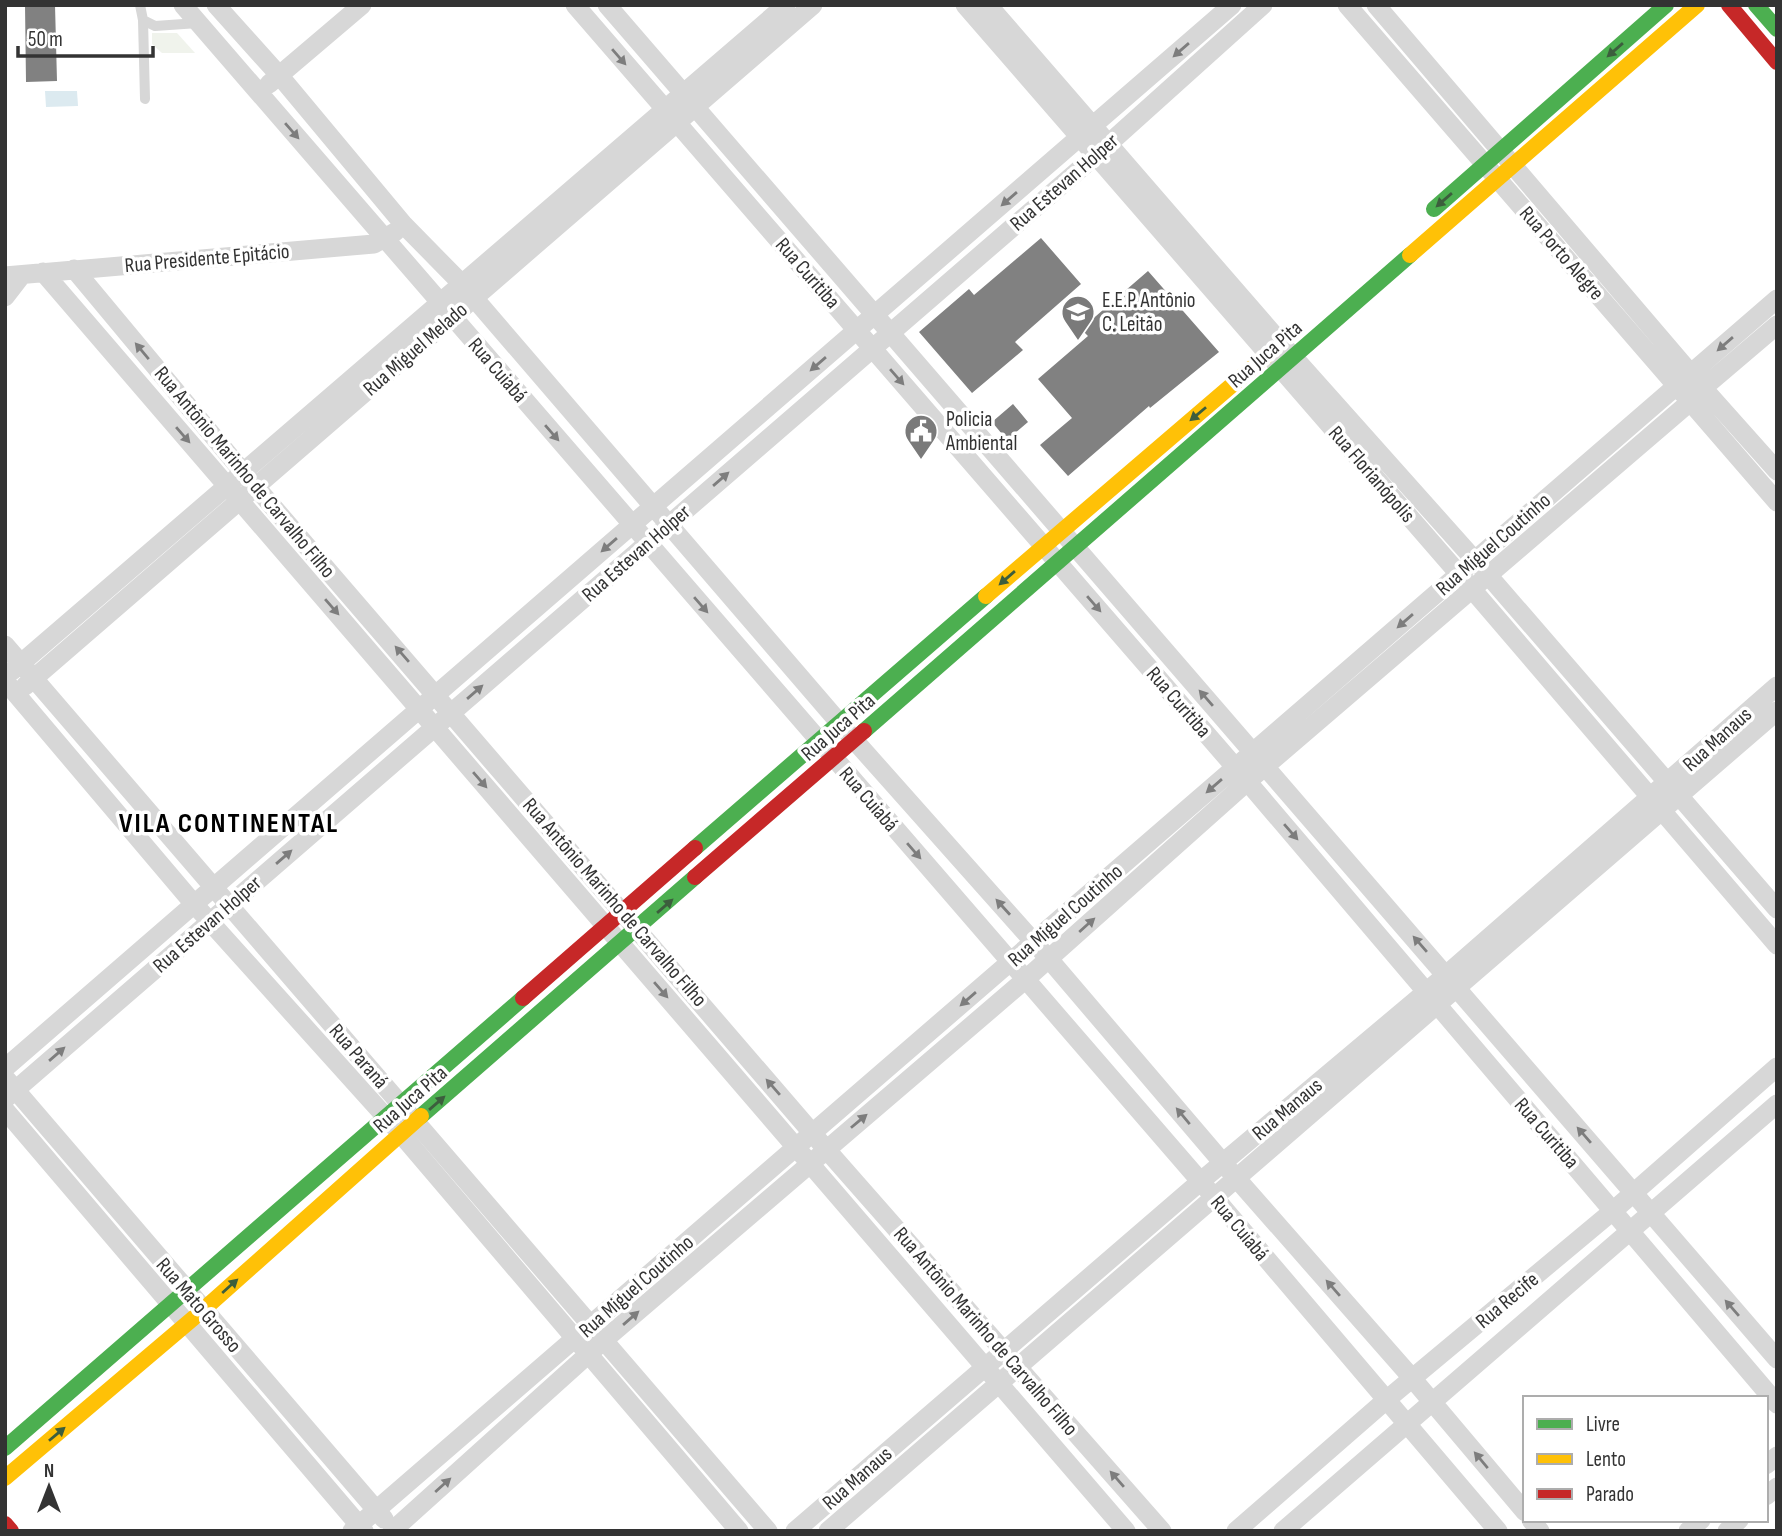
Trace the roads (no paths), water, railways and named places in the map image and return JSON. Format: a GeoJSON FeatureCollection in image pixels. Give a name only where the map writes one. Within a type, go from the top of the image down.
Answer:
{"type":"FeatureCollection","features":[{"type":"Feature","properties":{"kind":"street","name":"Rua Cuiabá"},"geometry":{"type":"LineString","coordinates":[[183,5],[1201,1181],[1497,1531]]}},
{"type":"Feature","properties":{"kind":"street","name":"Rua Cuiabá"},"geometry":{"type":"LineString","coordinates":[[216,5],[279,75],[404,225],[468,291],[855,741],[1034,941],[1523,1510]]}},
{"type":"Feature","properties":{"kind":"street"},"geometry":{"type":"LineString","coordinates":[[259,93],[362,5]]}},
{"type":"Feature","properties":{"kind":"street","name":"Rua Curitiba"},"geometry":{"type":"LineString","coordinates":[[575,5],[1044,545],[1777,1404]]}},
{"type":"Feature","properties":{"kind":"street","name":"Rua Curitiba"},"geometry":{"type":"LineString","coordinates":[[607,5],[1777,1359]]}},
{"type":"Feature","properties":{"kind":"street","name":"Rua Miguel Melado"},"geometry":{"type":"LineString","coordinates":[[9,683],[27,671],[671,116],[786,5]]}},
{"type":"Feature","properties":{"kind":"street","name":"Rua Miguel Melado"},"geometry":{"type":"LineString","coordinates":[[689,100],[813,5]]}},
{"type":"Feature","properties":{"kind":"street","name":"Rua Florianópolis"},"geometry":{"type":"LineString","coordinates":[[965,5],[1086,132],[1481,568],[1777,909]]}},
{"type":"Feature","properties":{"kind":"street","name":"Rua Florianópolis"},"geometry":{"type":"LineString","coordinates":[[988,5],[1086,132]]}},
{"type":"Feature","properties":{"kind":"street","name":"Rua Estevan Holper"},"geometry":{"type":"LineString","coordinates":[[5,1068],[1233,5]]}},
{"type":"Feature","properties":{"kind":"street","name":"Rua Estevan Holper"},"geometry":{"type":"LineString","coordinates":[[9,1088],[229,905],[1102,150],[1263,5]]}},
{"type":"Feature","properties":{"kind":"street","name":"Rua Porto Alegre"},"geometry":{"type":"LineString","coordinates":[[1347,5],[1499,165],[1690,387],[1777,502]]}},
{"type":"Feature","properties":{"kind":"street","name":"Rua Porto Alegre"},"geometry":{"type":"LineString","coordinates":[[1376,5],[1499,165]]}},
{"type":"Feature","properties":{"kind":"street","name":"Rua Juca Pita"},"geometry":{"type":"LineString","coordinates":[[1424,218],[1499,165],[1666,5]]}},
{"type":"Feature","properties":{"kind":"street","name":"Rua Juca Pita"},"geometry":{"type":"LineString","coordinates":[[5,1448],[1044,545],[1283,351],[1499,165],[1697,5]]}},
{"type":"Feature","properties":{"kind":"street"},"geometry":{"type":"LineString","coordinates":[[1729,5],[1777,62]]}},
{"type":"Feature","properties":{"kind":"street"},"geometry":{"type":"LineString","coordinates":[[1756,5],[1777,29]]}},
{"type":"Feature","properties":{"kind":"street","name":"Rua Presidente Epitácio"},"geometry":{"type":"LineString","coordinates":[[14,276],[374,244],[404,225]]}},
{"type":"Feature","properties":{"kind":"street","name":"Rua Antônio Marinho de Carvalho Filho"},"geometry":{"type":"LineString","coordinates":[[74,269],[249,479],[813,1133],[1162,1531]]}},
{"type":"Feature","properties":{"kind":"street","name":"Rua Antônio Marinho de Carvalho Filho"},"geometry":{"type":"LineString","coordinates":[[43,272],[1126,1531]]}},
{"type":"Feature","properties":{"kind":"street"},"geometry":{"type":"LineString","coordinates":[[5,297],[14,276]]}},
{"type":"Feature","properties":{"kind":"street","name":"Rua Miguel Coutinho"},"geometry":{"type":"LineString","coordinates":[[393,1530],[603,1341],[1049,959],[1241,775],[1253,752],[1459,574],[1481,568],[1690,387],[1777,299]]}},
{"type":"Feature","properties":{"kind":"street","name":"Rua Miguel Coutinho"},"geometry":{"type":"LineString","coordinates":[[1690,387],[1777,325]]}},
{"type":"Feature","properties":{"kind":"street","name":"Rua Florianópolis"},"geometry":{"type":"LineString","coordinates":[[1283,351],[1459,574],[1777,945]]}},
{"type":"Feature","properties":{"kind":"street","name":"Rua Juca Pita"},"geometry":{"type":"LineString","coordinates":[[5,1478],[203,1310],[408,1128],[1075,548],[1283,351]]}},
{"type":"Feature","properties":{"kind":"street","name":"Rua Porto Alegre"},"geometry":{"type":"LineString","coordinates":[[1690,387],[1777,471]]}},
{"type":"Feature","properties":{"kind":"street","name":"Rua Miguel Coutinho"},"geometry":{"type":"LineString","coordinates":[[359,1529],[376,1510],[1034,941],[1241,775],[1266,768],[1472,589],[1481,568]]}},
{"type":"Feature","properties":{"kind":"street","name":"Rua Paraná"},"geometry":{"type":"LineString","coordinates":[[5,645],[229,905],[393,1112]]}},
{"type":"Feature","properties":{"kind":"street","name":"Rua Paraná"},"geometry":{"type":"LineString","coordinates":[[9,683],[194,904],[393,1112],[590,1325],[768,1531]]}},
{"type":"Feature","properties":{"kind":"street","name":"Rua Manaus"},"geometry":{"type":"LineString","coordinates":[[828,1531],[1000,1383],[1012,1359],[1201,1181],[1366,1054],[1452,981],[1672,790],[1777,686]]}},
{"type":"Feature","properties":{"kind":"street","name":"Rua Manaus"},"geometry":{"type":"LineString","coordinates":[[1672,790],[1777,711]]}},
{"type":"Feature","properties":{"kind":"street","name":"Rua Manaus"},"geometry":{"type":"LineString","coordinates":[[795,1531],[986,1367],[1012,1359],[1214,1197],[1366,1054]]}},
{"type":"Feature","properties":{"kind":"street","name":"Rua Recife"},"geometry":{"type":"LineString","coordinates":[[1236,1531],[1412,1378],[1614,1210],[1777,1067]]}},
{"type":"Feature","properties":{"kind":"street","name":"Rua Mato Grosso"},"geometry":{"type":"LineString","coordinates":[[9,1088],[393,1530]]}},
{"type":"Feature","properties":{"kind":"street","name":"Rua Recife"},"geometry":{"type":"LineString","coordinates":[[1283,1531],[1777,1104]]}},
{"type":"Feature","properties":{"kind":"street","name":"Rua Mato Grosso"},"geometry":{"type":"LineString","coordinates":[[5,1110],[188,1323],[359,1529]]}},
{"type":"Feature","properties":{"kind":"street","name":"Rua Paraná"},"geometry":{"type":"LineString","coordinates":[[408,1128],[575,1339],[738,1531]]}},
{"type":"Feature","properties":{"kind":"street"},"geometry":{"type":"LineString","coordinates":[[5,1524],[11,1531]]}},
{"type":"Feature","properties":{"kind":"lane"},"geometry":{"type":"LineString","coordinates":[[140,5],[143,20],[145,99]]}},
{"type":"Feature","properties":{"kind":"lane"},"geometry":{"type":"LineString","coordinates":[[143,20],[155,26],[198,23]]}},
{"type":"Feature","properties":{"kind":"place","name":"E.E.P. Antônio C. Leitão"},"geometry":{"type":"Point","coordinates":[1078,342]}},
{"type":"Feature","properties":{"kind":"place","name":"Policia Ambiental"},"geometry":{"type":"Point","coordinates":[921,461]}},
{"type":"Feature","properties":{"kind":"district","name":"VILA CONTINENTAL"},"geometry":{"type":"Point","coordinates":[229,822]}}]}
